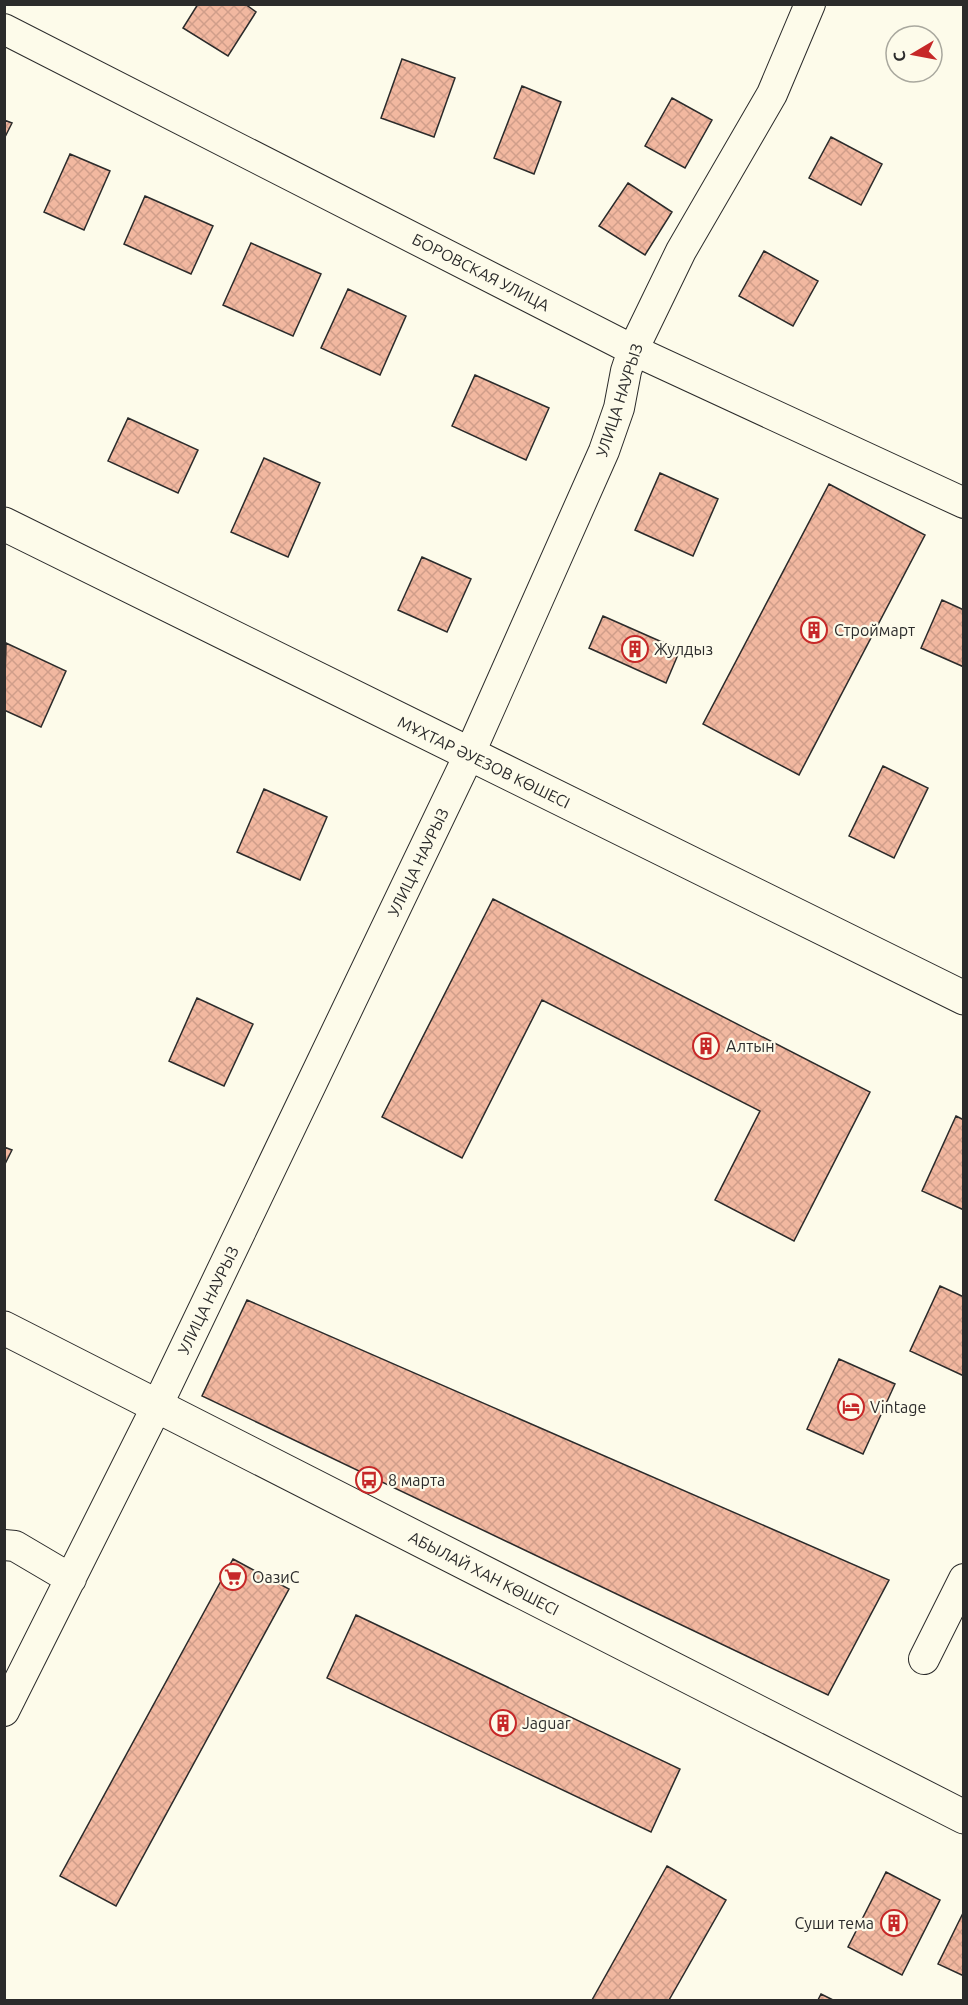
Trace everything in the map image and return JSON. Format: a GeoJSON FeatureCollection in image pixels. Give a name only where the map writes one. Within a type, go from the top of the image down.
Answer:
{"type":"FeatureCollection","features":[{"type":"Feature","properties":{"kind":"street","name":"УЛИЦА НАУРЫЗ"},"geometry":{"type":"LineString","coordinates":[[4,1711],[157,1406],[469,755],[604,451],[619,408],[626,371],[633,350],[681,251],[772,94],[810,4]]}},
{"type":"Feature","properties":{"kind":"street","name":"БОРОВСКАЯ УЛИЦА"},"geometry":{"type":"LineString","coordinates":[[4,30],[633,350],[963,503]]}},
{"type":"Feature","properties":{"kind":"street","name":"МҰХТАР ӘУЕЗОВ КӨШЕСІ"},"geometry":{"type":"LineString","coordinates":[[4,524],[963,998]]}},
{"type":"Feature","properties":{"kind":"street","name":"АБЫЛАЙ ХАН КӨШЕСІ"},"geometry":{"type":"LineString","coordinates":[[4,1328],[963,1817]]}},
{"type":"Feature","properties":{"kind":"street"},"geometry":{"type":"LineString","coordinates":[[4,1545],[15,1546],[71,1579]]}},
{"type":"Feature","properties":{"kind":"street"},"geometry":{"type":"LineString","coordinates":[[924,1659],[963,1579]]}},
{"type":"Feature","properties":{"kind":"building"},"geometry":{"type":"Polygon","coordinates":[[[198,4],[245,4],[256,12],[228,56],[183,28],[198,4]]]}},
{"type":"Feature","properties":{"kind":"building"},"geometry":{"type":"Polygon","coordinates":[[[402,59],[455,78],[434,137],[381,118],[402,59]]]}},
{"type":"Feature","properties":{"kind":"building"},"geometry":{"type":"Polygon","coordinates":[[[522,86],[561,102],[534,174],[494,158],[522,86]]]}},
{"type":"Feature","properties":{"kind":"building"},"geometry":{"type":"Polygon","coordinates":[[[672,98],[712,120],[685,168],[645,146],[672,98]]]}},
{"type":"Feature","properties":{"kind":"building"},"geometry":{"type":"Polygon","coordinates":[[[4,120],[12,123],[4,139],[4,120]]]}},
{"type":"Feature","properties":{"kind":"building"},"geometry":{"type":"Polygon","coordinates":[[[831,137],[882,164],[861,205],[809,178],[831,137]]]}},
{"type":"Feature","properties":{"kind":"building"},"geometry":{"type":"Polygon","coordinates":[[[70,154],[110,171],[84,230],[44,212],[70,154]]]}},
{"type":"Feature","properties":{"kind":"building"},"geometry":{"type":"Polygon","coordinates":[[[628,183],[672,212],[645,255],[599,226],[628,183]]]}},
{"type":"Feature","properties":{"kind":"building"},"geometry":{"type":"Polygon","coordinates":[[[145,196],[213,226],[191,274],[124,244],[145,196]]]}},
{"type":"Feature","properties":{"kind":"building"},"geometry":{"type":"Polygon","coordinates":[[[251,243],[321,274],[293,336],[223,305],[251,243]]]}},
{"type":"Feature","properties":{"kind":"building"},"geometry":{"type":"Polygon","coordinates":[[[764,251],[818,281],[793,326],[739,296],[764,251]]]}},
{"type":"Feature","properties":{"kind":"building"},"geometry":{"type":"Polygon","coordinates":[[[348,289],[406,316],[380,375],[321,348],[348,289]]]}},
{"type":"Feature","properties":{"kind":"building"},"geometry":{"type":"Polygon","coordinates":[[[475,375],[549,408],[526,460],[452,426],[475,375]]]}},
{"type":"Feature","properties":{"kind":"building"},"geometry":{"type":"Polygon","coordinates":[[[128,418],[198,450],[178,493],[108,461],[128,418]]]}},
{"type":"Feature","properties":{"kind":"building"},"geometry":{"type":"Polygon","coordinates":[[[264,458],[320,483],[288,557],[231,532],[264,458]]]}},
{"type":"Feature","properties":{"kind":"building"},"geometry":{"type":"Polygon","coordinates":[[[660,473],[718,499],[693,556],[635,530],[660,473]]]}},
{"type":"Feature","properties":{"kind":"building","name":"Строймарт"},"geometry":{"type":"Polygon","coordinates":[[[829,484],[925,535],[799,775],[703,724],[829,484]]]}},
{"type":"Feature","properties":{"kind":"building"},"geometry":{"type":"Polygon","coordinates":[[[422,557],[471,579],[447,632],[398,610],[422,557]]]}},
{"type":"Feature","properties":{"kind":"building"},"geometry":{"type":"Polygon","coordinates":[[[942,600],[964,610],[964,667],[921,648],[942,600]]]}},
{"type":"Feature","properties":{"kind":"building","name":"Жулдыз"},"geometry":{"type":"Polygon","coordinates":[[[603,616],[680,650],[666,683],[589,648],[603,616]]]}},
{"type":"Feature","properties":{"kind":"building"},"geometry":{"type":"Polygon","coordinates":[[[6,643],[66,671],[41,727],[4,710],[6,643]]]}},
{"type":"Feature","properties":{"kind":"building"},"geometry":{"type":"Polygon","coordinates":[[[883,766],[928,788],[894,858],[849,836],[883,766]]]}},
{"type":"Feature","properties":{"kind":"building"},"geometry":{"type":"Polygon","coordinates":[[[264,789],[327,817],[300,880],[237,852],[264,789]]]}},
{"type":"Feature","properties":{"kind":"building","name":"Алтын"},"geometry":{"type":"Polygon","coordinates":[[[493,899],[870,1092],[794,1241],[715,1200],[760,1111],[542,1000],[462,1158],[382,1117],[493,899]]]}},
{"type":"Feature","properties":{"kind":"building"},"geometry":{"type":"Polygon","coordinates":[[[197,998],[253,1024],[224,1086],[169,1061],[197,998]]]}},
{"type":"Feature","properties":{"kind":"building"},"geometry":{"type":"Polygon","coordinates":[[[956,1116],[964,1120],[964,1210],[922,1191],[956,1116]]]}},
{"type":"Feature","properties":{"kind":"building"},"geometry":{"type":"Polygon","coordinates":[[[4,1147],[12,1150],[4,1166],[4,1147]]]}},
{"type":"Feature","properties":{"kind":"building"},"geometry":{"type":"Polygon","coordinates":[[[940,1286],[964,1297],[964,1376],[910,1351],[940,1286]]]}},
{"type":"Feature","properties":{"kind":"building"},"geometry":{"type":"Polygon","coordinates":[[[247,1300],[889,1580],[828,1695],[202,1396],[247,1300]]]}},
{"type":"Feature","properties":{"kind":"building","name":"Vintage"},"geometry":{"type":"Polygon","coordinates":[[[839,1359],[895,1384],[863,1454],[807,1429],[839,1359]]]}},
{"type":"Feature","properties":{"kind":"building"},"geometry":{"type":"Polygon","coordinates":[[[233,1559],[289,1589],[116,1906],[60,1876],[233,1559]]]}},
{"type":"Feature","properties":{"kind":"building","name":"Jaguar"},"geometry":{"type":"Polygon","coordinates":[[[356,1615],[680,1769],[651,1832],[327,1678],[356,1615]]]}},
{"type":"Feature","properties":{"kind":"building"},"geometry":{"type":"Polygon","coordinates":[[[667,1866],[726,1900],[669,2000],[592,2000],[667,1866]]]}},
{"type":"Feature","properties":{"kind":"building","name":"Суши тема"},"geometry":{"type":"Polygon","coordinates":[[[886,1872],[940,1900],[902,1975],[848,1947],[886,1872]]]}},
{"type":"Feature","properties":{"kind":"building"},"geometry":{"type":"Polygon","coordinates":[[[964,1911],[964,1976],[938,1964],[964,1911]]]}},
{"type":"Feature","properties":{"kind":"building"},"geometry":{"type":"Polygon","coordinates":[[[821,1994],[833,2000],[818,2000],[821,1994]]]}},
{"type":"Feature","properties":{"kind":"place","name":"Строймарт"},"geometry":{"type":"Point","coordinates":[814,630]}},
{"type":"Feature","properties":{"kind":"place","name":"Жулдыз"},"geometry":{"type":"Point","coordinates":[635,649]}},
{"type":"Feature","properties":{"kind":"place","name":"Алтын"},"geometry":{"type":"Point","coordinates":[706,1046]}},
{"type":"Feature","properties":{"kind":"place","name":"Vintage"},"geometry":{"type":"Point","coordinates":[851,1407]}},
{"type":"Feature","properties":{"kind":"place","name":"8 марта"},"geometry":{"type":"Point","coordinates":[369,1480]}},
{"type":"Feature","properties":{"kind":"place","name":"ОазиС"},"geometry":{"type":"Point","coordinates":[233,1577]}},
{"type":"Feature","properties":{"kind":"place","name":"Jaguar"},"geometry":{"type":"Point","coordinates":[503,1723]}},
{"type":"Feature","properties":{"kind":"place","name":"Суши тема"},"geometry":{"type":"Point","coordinates":[894,1923]}}]}
